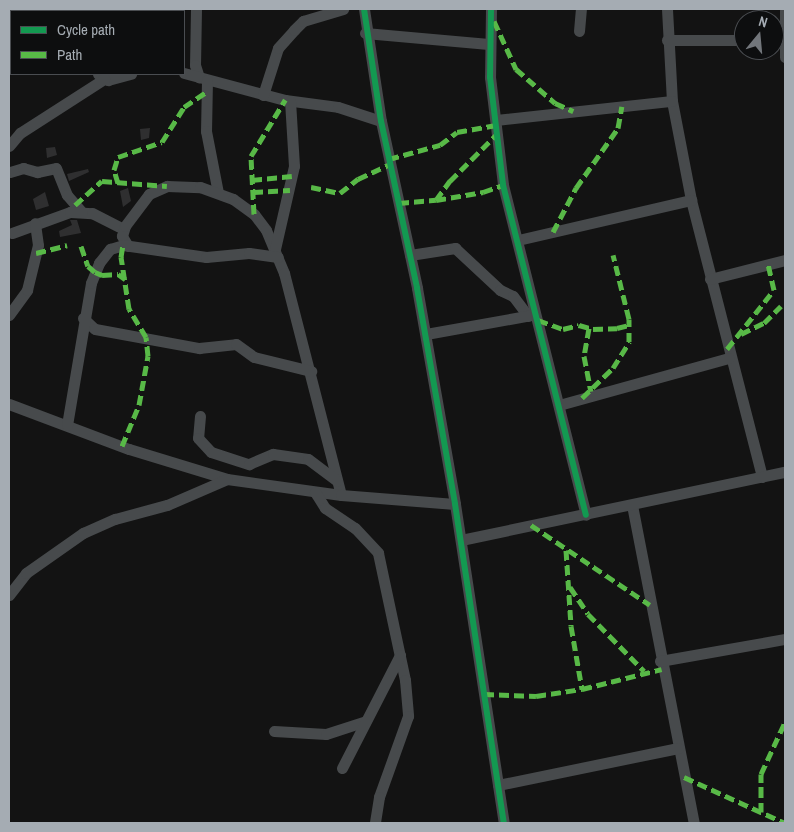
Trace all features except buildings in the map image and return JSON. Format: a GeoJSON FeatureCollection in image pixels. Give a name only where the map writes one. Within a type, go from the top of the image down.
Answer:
{"type":"FeatureCollection","features":[{"type":"Feature","properties":{"kind":"street"},"geometry":{"type":"LineString","coordinates":[[196,9],[195,65],[203,79],[206,131],[218,193]]}},
{"type":"Feature","properties":{"kind":"street"},"geometry":{"type":"LineString","coordinates":[[264,95],[278,48],[299,24],[315,16],[344,9]]}},
{"type":"Feature","properties":{"kind":"street"},"geometry":{"type":"LineString","coordinates":[[364,9],[365,33],[381,121],[426,334],[461,540],[504,823]]}},
{"type":"Feature","properties":{"kind":"street"},"geometry":{"type":"LineString","coordinates":[[491,9],[489,44],[503,185],[518,240],[532,315],[559,405],[586,515]]}},
{"type":"Feature","properties":{"kind":"street"},"geometry":{"type":"LineString","coordinates":[[578,31],[582,9]]}},
{"type":"Feature","properties":{"kind":"street"},"geometry":{"type":"LineString","coordinates":[[667,9],[667,40],[672,101],[691,200],[729,358],[762,476]]}},
{"type":"Feature","properties":{"kind":"street"},"geometry":{"type":"LineString","coordinates":[[185,32],[196,38]]}},
{"type":"Feature","properties":{"kind":"street"},"geometry":{"type":"LineString","coordinates":[[365,33],[489,44]]}},
{"type":"Feature","properties":{"kind":"street"},"geometry":{"type":"LineString","coordinates":[[667,40],[734,40]]}},
{"type":"Feature","properties":{"kind":"street"},"geometry":{"type":"LineString","coordinates":[[185,73],[290,101],[338,107],[381,121]]}},
{"type":"Feature","properties":{"kind":"street"},"geometry":{"type":"LineString","coordinates":[[9,146],[20,133],[101,76],[116,75]]}},
{"type":"Feature","properties":{"kind":"street"},"geometry":{"type":"LineString","coordinates":[[276,253],[294,166],[290,101]]}},
{"type":"Feature","properties":{"kind":"street"},"geometry":{"type":"LineString","coordinates":[[496,120],[672,101]]}},
{"type":"Feature","properties":{"kind":"street"},"geometry":{"type":"LineString","coordinates":[[10,172],[23,168],[37,172],[56,168],[67,195],[81,211]]}},
{"type":"Feature","properties":{"kind":"street"},"geometry":{"type":"LineString","coordinates":[[128,246],[123,240],[123,229],[149,194],[156,190],[187,185],[218,193],[250,210],[266,230],[276,253],[311,371],[341,496]]}},
{"type":"Feature","properties":{"kind":"street"},"geometry":{"type":"LineString","coordinates":[[518,240],[691,200]]}},
{"type":"Feature","properties":{"kind":"street"},"geometry":{"type":"LineString","coordinates":[[12,233],[35,223],[70,212],[81,211],[92,213],[123,229]]}},
{"type":"Feature","properties":{"kind":"street"},"geometry":{"type":"LineString","coordinates":[[9,315],[28,290],[38,245],[35,223]]}},
{"type":"Feature","properties":{"kind":"street"},"geometry":{"type":"LineString","coordinates":[[67,425],[83,318],[91,283],[105,253],[116,246],[128,246],[199,257],[276,253]]}},
{"type":"Feature","properties":{"kind":"street"},"geometry":{"type":"LineString","coordinates":[[410,256],[455,248],[500,290],[513,296],[532,315]]}},
{"type":"Feature","properties":{"kind":"street"},"geometry":{"type":"LineString","coordinates":[[710,279],[785,260]]}},
{"type":"Feature","properties":{"kind":"street"},"geometry":{"type":"LineString","coordinates":[[426,334],[532,315]]}},
{"type":"Feature","properties":{"kind":"street"},"geometry":{"type":"LineString","coordinates":[[83,318],[95,329],[199,348],[236,344],[254,357],[311,371]]}},
{"type":"Feature","properties":{"kind":"street"},"geometry":{"type":"LineString","coordinates":[[559,405],[729,358]]}},
{"type":"Feature","properties":{"kind":"street"},"geometry":{"type":"LineString","coordinates":[[9,404],[227,479],[341,496],[455,504]]}},
{"type":"Feature","properties":{"kind":"street"},"geometry":{"type":"LineString","coordinates":[[200,416],[198,438],[211,452],[249,464],[273,454],[308,459],[338,481]]}},
{"type":"Feature","properties":{"kind":"street"},"geometry":{"type":"LineString","coordinates":[[461,540],[785,472]]}},
{"type":"Feature","properties":{"kind":"street"},"geometry":{"type":"LineString","coordinates":[[9,595],[26,573],[83,533],[115,519],[167,505],[227,479]]}},
{"type":"Feature","properties":{"kind":"street"},"geometry":{"type":"LineString","coordinates":[[315,492],[325,508],[355,528],[378,553],[400,655],[408,716],[376,806],[375,823]]}},
{"type":"Feature","properties":{"kind":"street"},"geometry":{"type":"LineString","coordinates":[[632,505],[660,661],[694,823]]}},
{"type":"Feature","properties":{"kind":"street"},"geometry":{"type":"LineString","coordinates":[[660,661],[785,639]]}},
{"type":"Feature","properties":{"kind":"street"},"geometry":{"type":"LineString","coordinates":[[342,768],[400,655]]}},
{"type":"Feature","properties":{"kind":"street"},"geometry":{"type":"LineString","coordinates":[[274,732],[326,734],[364,722]]}},
{"type":"Feature","properties":{"kind":"street"},"geometry":{"type":"LineString","coordinates":[[498,785],[678,748]]}},
{"type":"Feature","properties":{"kind":"marked path"},"geometry":{"type":"LineString","coordinates":[[494,21],[516,69],[555,103],[573,111]]}},
{"type":"Feature","properties":{"kind":"marked path"},"geometry":{"type":"LineString","coordinates":[[118,183],[114,170],[118,157],[162,142],[184,107],[206,92]]}},
{"type":"Feature","properties":{"kind":"marked path"},"geometry":{"type":"LineString","coordinates":[[254,214],[251,156],[285,100]]}},
{"type":"Feature","properties":{"kind":"marked path"},"geometry":{"type":"LineString","coordinates":[[553,232],[576,188],[618,128],[622,106]]}},
{"type":"Feature","properties":{"kind":"marked path"},"geometry":{"type":"LineString","coordinates":[[389,159],[440,145],[457,132],[496,125]]}},
{"type":"Feature","properties":{"kind":"marked path"},"geometry":{"type":"LineString","coordinates":[[436,200],[450,181],[497,134]]}},
{"type":"Feature","properties":{"kind":"marked path"},"geometry":{"type":"LineString","coordinates":[[311,187],[340,193],[358,179],[390,164]]}},
{"type":"Feature","properties":{"kind":"marked path"},"geometry":{"type":"LineString","coordinates":[[252,180],[292,176]]}},
{"type":"Feature","properties":{"kind":"marked path"},"geometry":{"type":"LineString","coordinates":[[75,205],[102,181],[167,186]]}},
{"type":"Feature","properties":{"kind":"marked path"},"geometry":{"type":"LineString","coordinates":[[399,203],[436,200],[483,192],[503,185]]}},
{"type":"Feature","properties":{"kind":"marked path"},"geometry":{"type":"LineString","coordinates":[[253,192],[290,190]]}},
{"type":"Feature","properties":{"kind":"marked path"},"geometry":{"type":"LineString","coordinates":[[36,253],[67,245]]}},
{"type":"Feature","properties":{"kind":"marked path"},"geometry":{"type":"LineString","coordinates":[[122,446],[139,405],[148,356],[146,337],[129,309],[121,257],[123,245]]}},
{"type":"Feature","properties":{"kind":"marked path"},"geometry":{"type":"LineString","coordinates":[[81,246],[88,266],[95,272],[102,275],[118,274],[125,279]]}},
{"type":"Feature","properties":{"kind":"marked path"},"geometry":{"type":"LineString","coordinates":[[582,398],[613,368],[629,342],[629,319],[613,255]]}},
{"type":"Feature","properties":{"kind":"marked path"},"geometry":{"type":"LineString","coordinates":[[727,349],[774,290],[768,265]]}},
{"type":"Feature","properties":{"kind":"marked path"},"geometry":{"type":"LineString","coordinates":[[741,334],[764,323],[781,306]]}},
{"type":"Feature","properties":{"kind":"marked path"},"geometry":{"type":"LineString","coordinates":[[538,320],[563,329],[579,325],[593,329],[617,328],[629,325]]}},
{"type":"Feature","properties":{"kind":"marked path"},"geometry":{"type":"LineString","coordinates":[[589,328],[584,356],[591,391]]}},
{"type":"Feature","properties":{"kind":"marked path"},"geometry":{"type":"LineString","coordinates":[[531,525],[650,605]]}},
{"type":"Feature","properties":{"kind":"marked path"},"geometry":{"type":"LineString","coordinates":[[566,550],[571,626],[582,689]]}},
{"type":"Feature","properties":{"kind":"marked path"},"geometry":{"type":"LineString","coordinates":[[570,587],[588,614],[644,671]]}},
{"type":"Feature","properties":{"kind":"marked path"},"geometry":{"type":"LineString","coordinates":[[484,694],[536,696],[582,689],[662,669]]}},
{"type":"Feature","properties":{"kind":"marked path"},"geometry":{"type":"LineString","coordinates":[[761,812],[761,774],[785,722]]}},
{"type":"Feature","properties":{"kind":"marked path"},"geometry":{"type":"LineString","coordinates":[[684,777],[785,823]]}},
{"type":"Feature","properties":{"kind":"cycle path"},"geometry":{"type":"LineString","coordinates":[[364,9],[381,121],[417,288],[455,504],[504,823]]}},
{"type":"Feature","properties":{"kind":"cycle path"},"geometry":{"type":"LineString","coordinates":[[491,9],[490,77],[503,185],[586,515]]}}]}
